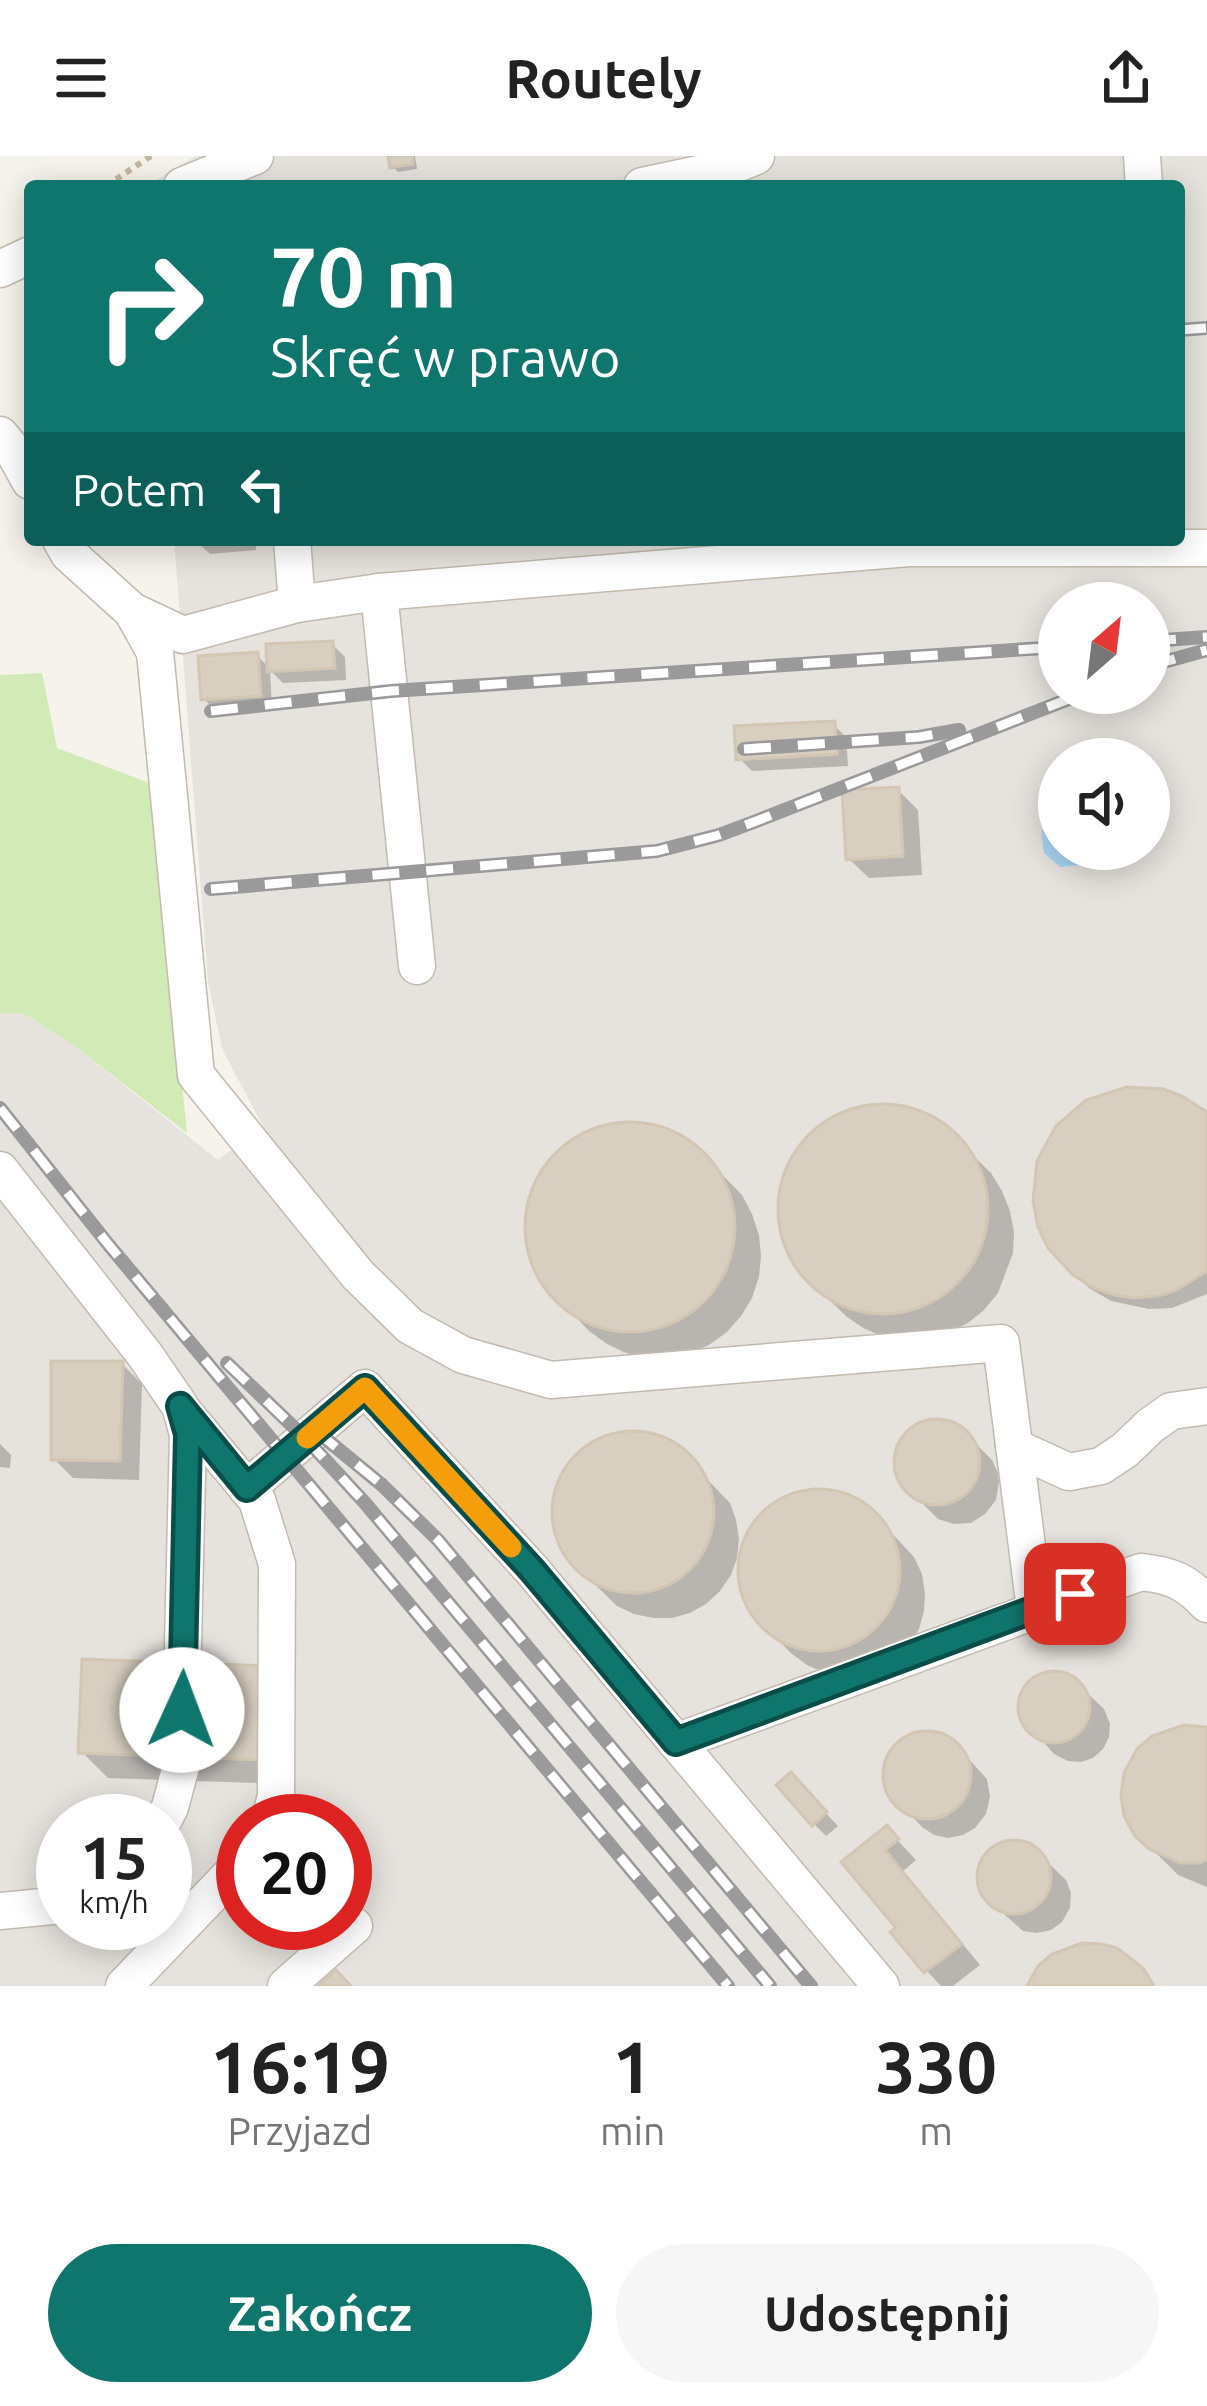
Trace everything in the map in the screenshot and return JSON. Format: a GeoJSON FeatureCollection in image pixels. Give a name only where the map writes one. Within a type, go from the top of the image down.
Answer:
{"type":"FeatureCollection","features":[{"type":"Feature","properties":{"kind":"lane"},"geometry":{"type":"LineString","coordinates":[[197,180],[255,156]]}},
{"type":"Feature","properties":{"kind":"lane"},"geometry":{"type":"LineString","coordinates":[[670,180],[727,168],[755,156]]}},
{"type":"Feature","properties":{"kind":"lane"},"geometry":{"type":"LineString","coordinates":[[0,435],[24,470]]}},
{"type":"Feature","properties":{"kind":"lane"},"geometry":{"type":"LineString","coordinates":[[65,546],[132,611],[182,635],[297,604],[380,592],[909,548],[1002,546]]}},
{"type":"Feature","properties":{"kind":"lane"},"geometry":{"type":"LineString","coordinates":[[292,546],[297,604]]}},
{"type":"Feature","properties":{"kind":"lane"},"geometry":{"type":"LineString","coordinates":[[380,592],[417,966]]}},
{"type":"Feature","properties":{"kind":"lane"},"geometry":{"type":"LineString","coordinates":[[132,611],[155,652],[196,1075],[358,1275],[410,1326],[463,1355],[551,1380],[1001,1343],[1035,1609]]}},
{"type":"Feature","properties":{"kind":"lane"},"geometry":{"type":"LineString","coordinates":[[0,1171],[256,1500],[278,1564],[276,1794]]}},
{"type":"Feature","properties":{"kind":"lane"},"geometry":{"type":"LineString","coordinates":[[247,1488],[365,1388],[532,1570],[881,1986]]}},
{"type":"Feature","properties":{"kind":"lane"},"geometry":{"type":"LineString","coordinates":[[173,1794],[180,1769],[188,1434],[180,1406]]}},
{"type":"Feature","properties":{"kind":"lane"},"geometry":{"type":"LineString","coordinates":[[1014,1447],[1070,1472],[1101,1466],[1171,1412],[1207,1406]]}},
{"type":"Feature","properties":{"kind":"lane"},"geometry":{"type":"LineString","coordinates":[[676,1742],[1141,1572],[1164,1574],[1201,1587]]}},
{"type":"Feature","properties":{"kind":"lane"},"geometry":{"type":"LineString","coordinates":[[124,1986],[216,1890]]}},
{"type":"Feature","properties":{"kind":"lane"},"geometry":{"type":"LineString","coordinates":[[0,1911],[36,1909]]}},
{"type":"Feature","properties":{"kind":"lane"},"geometry":{"type":"LineString","coordinates":[[286,1986],[327,1950]]}},
{"type":"Feature","properties":{"kind":"path"},"geometry":{"type":"LineString","coordinates":[[115,180],[151,156]]}},
{"type":"Feature","properties":{"kind":"shaded area"},"geometry":{"type":"Polygon","coordinates":[[[196,156],[1207,156],[1207,1986],[0,1986],[0,1013],[24,1014],[72,1044],[218,1160],[263,1126],[222,1049],[208,981],[174,546],[1185,546],[1185,180],[156,180],[196,156]]]}},
{"type":"Feature","properties":{"kind":"green space"},"geometry":{"type":"Polygon","coordinates":[[[42,673],[57,748],[152,784],[187,1133],[72,1044],[24,1014],[0,1013],[0,675],[42,673]]]}},
{"type":"Feature","properties":{"kind":"building"},"geometry":{"type":"Polygon","coordinates":[[[388,156],[412,156],[413,164],[390,168],[388,156]]]}},
{"type":"Feature","properties":{"kind":"building"},"geometry":{"type":"Polygon","coordinates":[[[333,641],[335,668],[267,672],[266,644],[333,641]]]}},
{"type":"Feature","properties":{"kind":"building"},"geometry":{"type":"Polygon","coordinates":[[[258,652],[261,696],[201,700],[198,656],[258,652]]]}},
{"type":"Feature","properties":{"kind":"building"},"geometry":{"type":"Polygon","coordinates":[[[835,721],[837,754],[736,760],[734,726],[835,721]]]}},
{"type":"Feature","properties":{"kind":"building"},"geometry":{"type":"Polygon","coordinates":[[[899,787],[903,856],[846,860],[842,790],[899,787]]]}},
{"type":"Feature","properties":{"kind":"building"},"geometry":{"type":"Polygon","coordinates":[[[1127,1087],[1163,1089],[1207,1112],[1207,1271],[1158,1296],[1115,1295],[1073,1275],[1048,1248],[1033,1201],[1037,1161],[1056,1126],[1086,1100],[1127,1087]]]}},
{"type":"Feature","properties":{"kind":"building"},"geometry":{"type":"Polygon","coordinates":[[[883,1104],[923,1112],[957,1135],[980,1169],[988,1209],[980,1249],[957,1283],[923,1306],[883,1314],[843,1306],[809,1283],[786,1249],[778,1209],[786,1169],[809,1135],[843,1112],[883,1104]]]}},
{"type":"Feature","properties":{"kind":"building"},"geometry":{"type":"Polygon","coordinates":[[[630,1122],[670,1130],[705,1152],[727,1187],[735,1227],[727,1267],[705,1302],[670,1324],[630,1332],[590,1324],[555,1302],[533,1267],[525,1227],[533,1187],[555,1152],[590,1130],[630,1122]]]}},
{"type":"Feature","properties":{"kind":"building"},"geometry":{"type":"Polygon","coordinates":[[[51,1361],[123,1361],[120,1461],[51,1460],[51,1361]]]}},
{"type":"Feature","properties":{"kind":"building"},"geometry":{"type":"Polygon","coordinates":[[[937,1419],[968,1431],[980,1462],[968,1493],[937,1505],[906,1493],[894,1462],[906,1431],[937,1419]]]}},
{"type":"Feature","properties":{"kind":"building"},"geometry":{"type":"Polygon","coordinates":[[[633,1431],[664,1437],[690,1455],[708,1481],[714,1512],[708,1543],[690,1569],[664,1587],[633,1593],[602,1587],[576,1569],[558,1543],[552,1512],[558,1481],[576,1455],[602,1437],[633,1431]]]}},
{"type":"Feature","properties":{"kind":"building"},"geometry":{"type":"Polygon","coordinates":[[[819,1489],[850,1495],[876,1513],[894,1539],[900,1570],[894,1601],[876,1627],[850,1645],[819,1651],[788,1645],[762,1627],[744,1601],[738,1570],[744,1539],[762,1513],[788,1495],[819,1489]]]}},
{"type":"Feature","properties":{"kind":"building"},"geometry":{"type":"Polygon","coordinates":[[[82,1659],[266,1666],[262,1760],[78,1753],[82,1659]]]}},
{"type":"Feature","properties":{"kind":"building"},"geometry":{"type":"Polygon","coordinates":[[[1054,1671],[1080,1681],[1090,1707],[1080,1733],[1054,1743],[1028,1733],[1018,1707],[1028,1681],[1054,1671]]]}},
{"type":"Feature","properties":{"kind":"building"},"geometry":{"type":"Polygon","coordinates":[[[1184,1725],[1207,1727],[1207,1860],[1199,1863],[1180,1863],[1149,1849],[1124,1816],[1121,1795],[1124,1773],[1137,1749],[1152,1736],[1184,1725]]]}},
{"type":"Feature","properties":{"kind":"building"},"geometry":{"type":"Polygon","coordinates":[[[927,1731],[958,1744],[971,1775],[958,1806],[927,1819],[896,1806],[883,1775],[896,1744],[927,1731]]]}},
{"type":"Feature","properties":{"kind":"building"},"geometry":{"type":"Polygon","coordinates":[[[791,1772],[827,1812],[812,1826],[776,1785],[791,1772]]]}},
{"type":"Feature","properties":{"kind":"building"},"geometry":{"type":"Polygon","coordinates":[[[887,1825],[899,1839],[885,1850],[962,1944],[924,1973],[890,1932],[896,1928],[841,1862],[887,1825]]]}},
{"type":"Feature","properties":{"kind":"building"},"geometry":{"type":"Polygon","coordinates":[[[1014,1840],[1040,1851],[1051,1877],[1040,1903],[1014,1914],[988,1903],[977,1877],[988,1851],[1014,1840]]]}},
{"type":"Feature","properties":{"kind":"building"},"geometry":{"type":"Polygon","coordinates":[[[1082,1943],[1117,1948],[1143,1968],[1154,1986],[1027,1986],[1038,1966],[1052,1954],[1082,1943]]]}},
{"type":"Feature","properties":{"kind":"building"},"geometry":{"type":"Polygon","coordinates":[[[336,1970],[351,1986],[318,1986],[336,1970]]]}},
{"type":"Feature","properties":{"kind":"railway"},"geometry":{"type":"LineString","coordinates":[[1185,330],[1207,328]]}},
{"type":"Feature","properties":{"kind":"railway"},"geometry":{"type":"LineString","coordinates":[[1170,640],[1207,637]]}},
{"type":"Feature","properties":{"kind":"railway"},"geometry":{"type":"LineString","coordinates":[[211,711],[391,691],[1038,648]]}},
{"type":"Feature","properties":{"kind":"railway"},"geometry":{"type":"LineString","coordinates":[[1170,660],[1207,650]]}},
{"type":"Feature","properties":{"kind":"railway"},"geometry":{"type":"LineString","coordinates":[[211,889],[657,851],[719,835],[1038,711]]}},
{"type":"Feature","properties":{"kind":"railway"},"geometry":{"type":"LineString","coordinates":[[744,749],[959,730]]}},
{"type":"Feature","properties":{"kind":"railway"},"geometry":{"type":"LineString","coordinates":[[0,1108],[108,1244],[728,1986]]}},
{"type":"Feature","properties":{"kind":"railway"},"geometry":{"type":"LineString","coordinates":[[227,1363],[365,1503],[770,1986]]}},
{"type":"Feature","properties":{"kind":"railway"},"geometry":{"type":"LineString","coordinates":[[315,1430],[382,1485],[438,1540],[811,1986]]}},
{"type":"Feature","properties":{"kind":"slow traffic"},"geometry":{"type":"LineString","coordinates":[[307,1438],[365,1388],[511,1547]]}},
{"type":"Feature","properties":{"kind":"route"},"geometry":{"type":"LineString","coordinates":[[182,1710],[188,1434],[180,1406],[247,1488],[365,1388],[532,1570],[676,1742],[1075,1594]]}}]}
